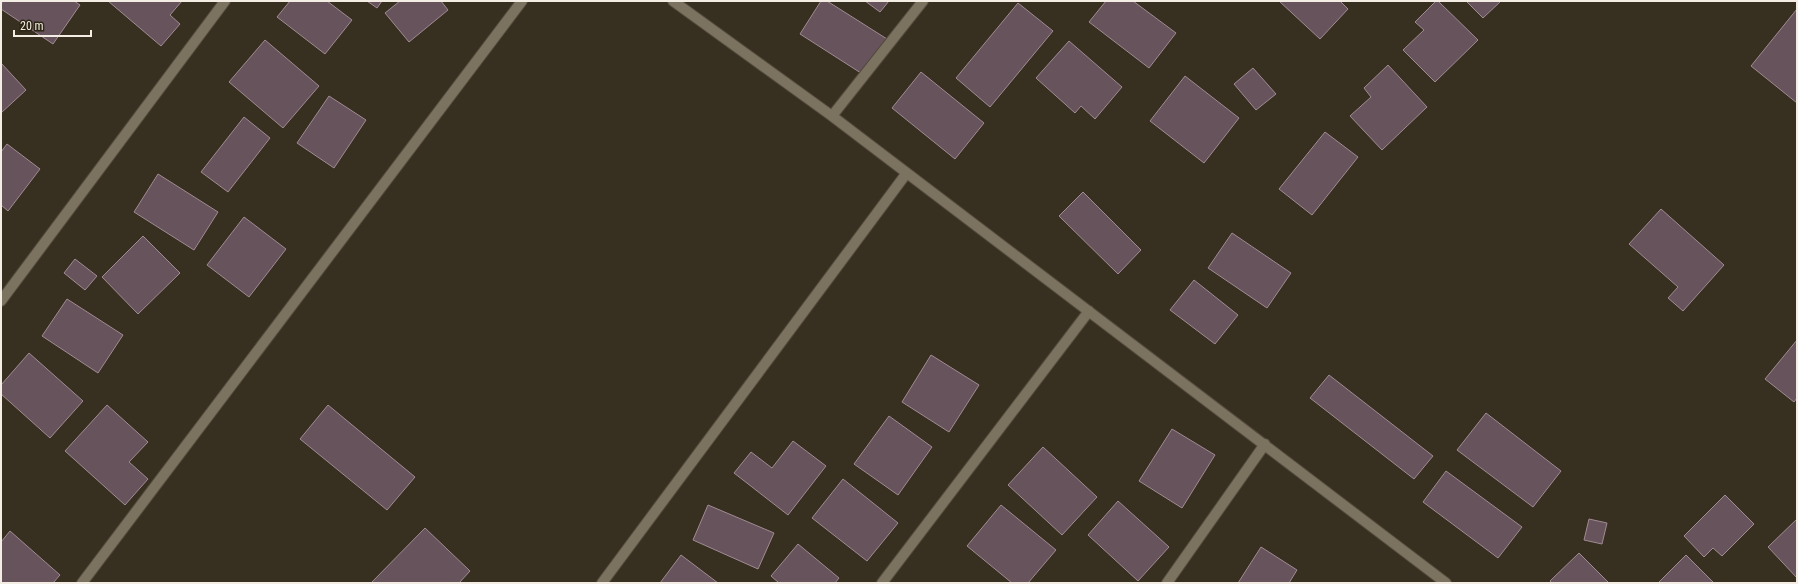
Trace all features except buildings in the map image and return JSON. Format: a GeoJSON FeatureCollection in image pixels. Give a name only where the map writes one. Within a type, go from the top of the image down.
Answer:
{"type":"FeatureCollection","features":[{"type":"Feature","properties":{"kind":"street"},"geometry":{"type":"LineString","coordinates":[[1,301],[225,1]]}},
{"type":"Feature","properties":{"kind":"street"},"geometry":{"type":"LineString","coordinates":[[82,583],[522,1]]}},
{"type":"Feature","properties":{"kind":"street"},"geometry":{"type":"LineString","coordinates":[[673,1],[832,116],[906,174],[1265,444],[1446,583]]}},
{"type":"Feature","properties":{"kind":"street"},"geometry":{"type":"LineString","coordinates":[[832,116],[923,1]]}},
{"type":"Feature","properties":{"kind":"street"},"geometry":{"type":"LineString","coordinates":[[602,583],[906,174]]}},
{"type":"Feature","properties":{"kind":"street"},"geometry":{"type":"LineString","coordinates":[[882,583],[1089,311]]}},
{"type":"Feature","properties":{"kind":"street"},"geometry":{"type":"LineString","coordinates":[[1167,583],[1265,444]]}}]}
